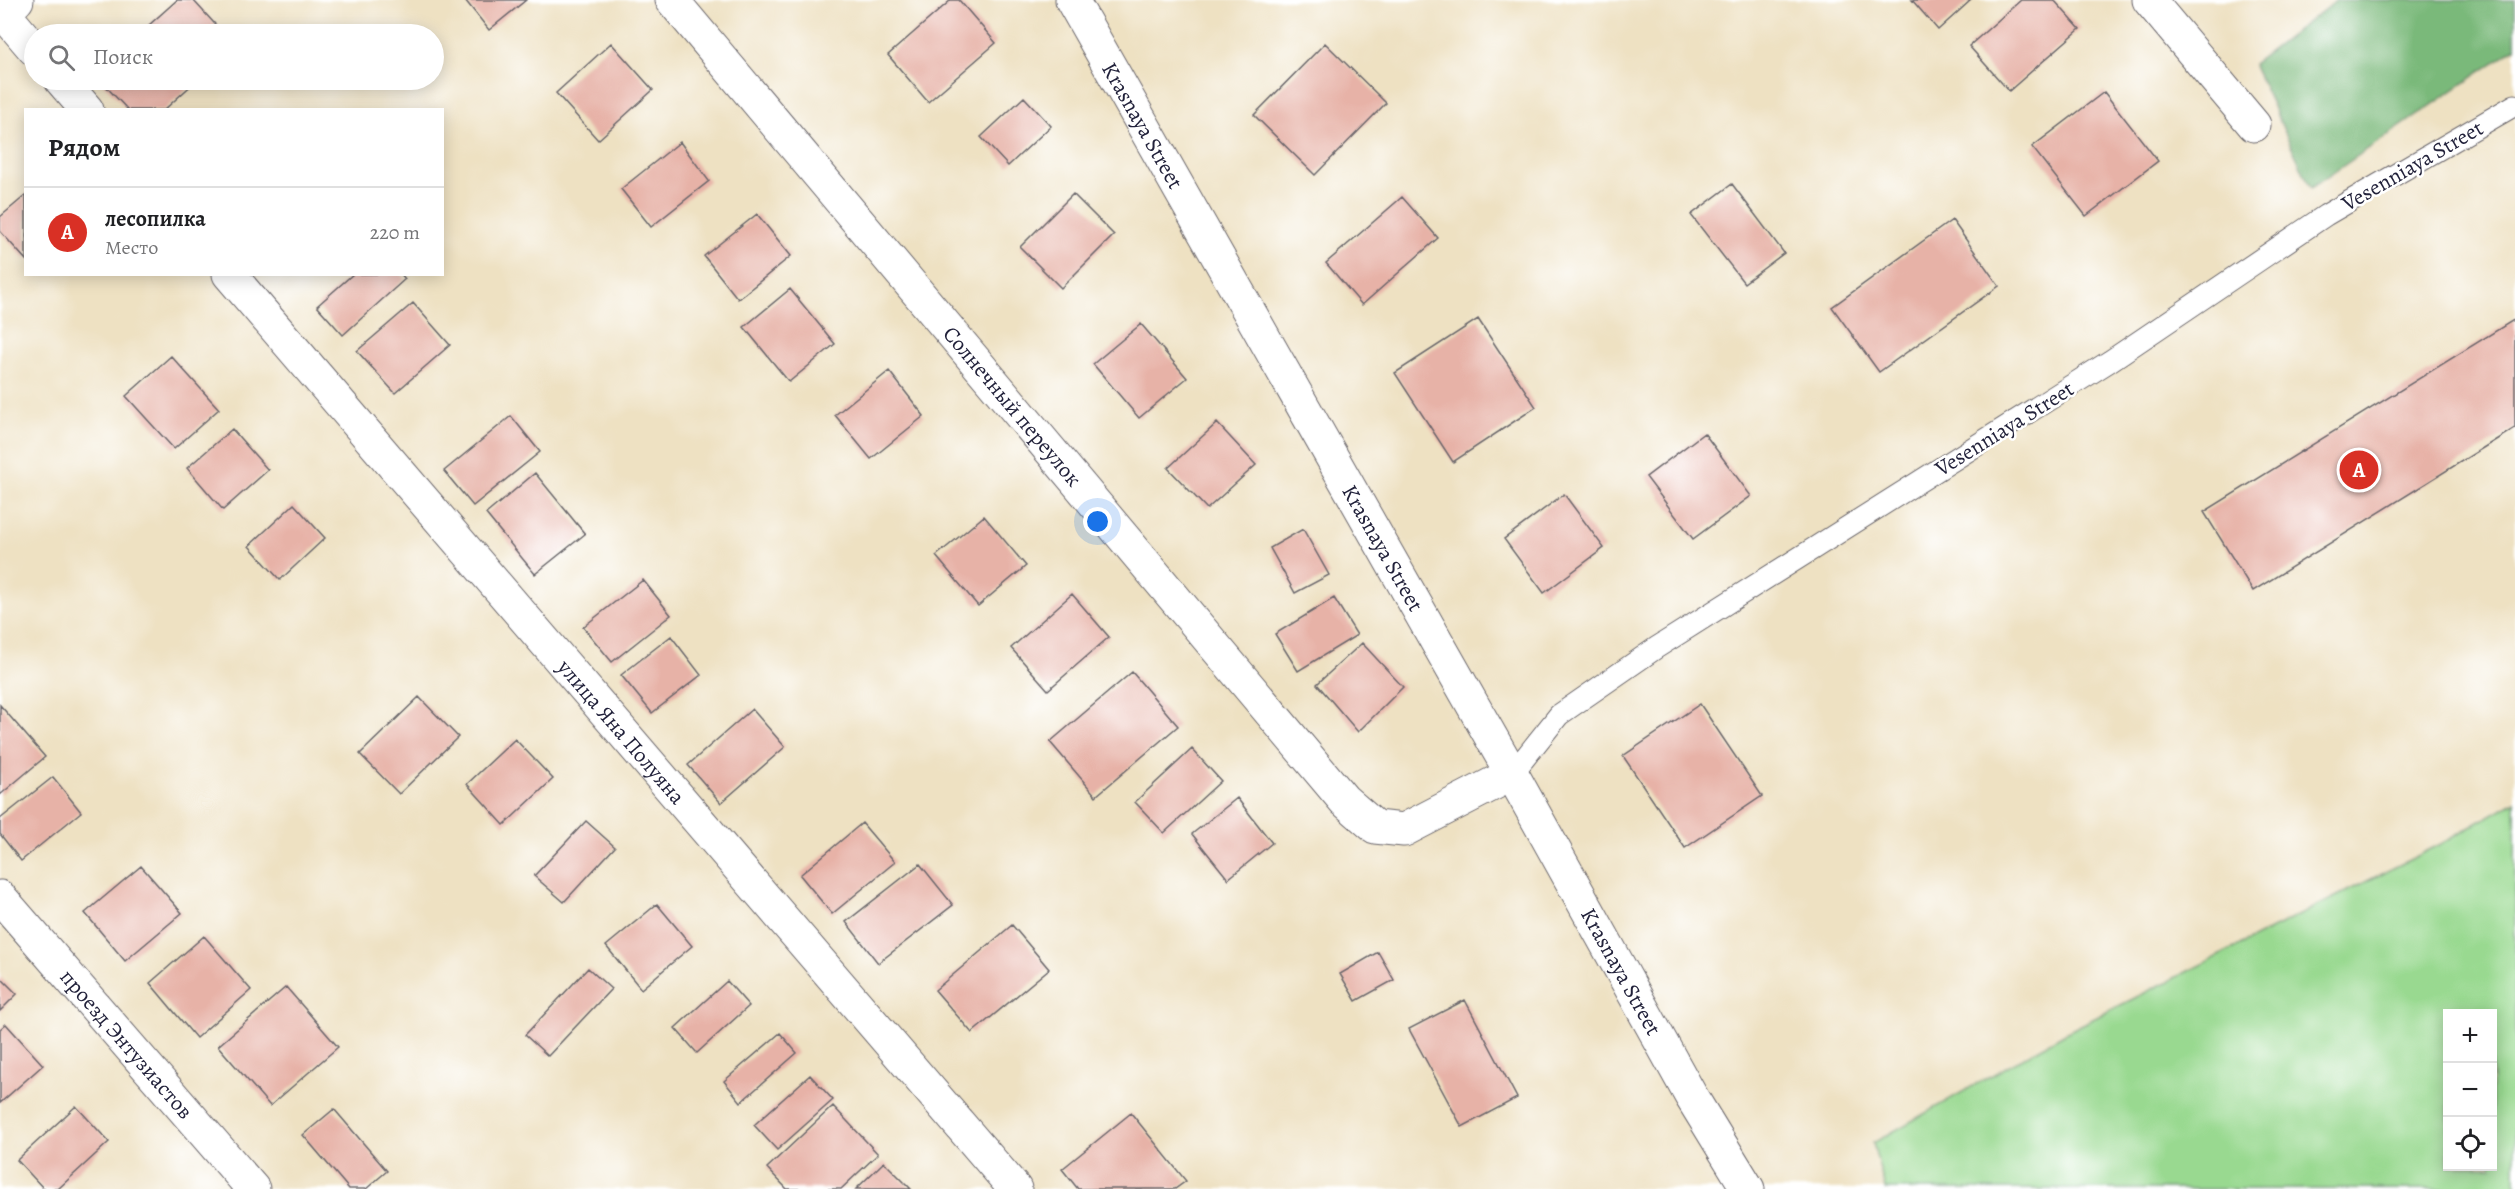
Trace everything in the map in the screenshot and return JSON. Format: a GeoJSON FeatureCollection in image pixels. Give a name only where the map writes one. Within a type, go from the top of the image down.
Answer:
{"type":"FeatureCollection","features":[{"type":"Feature","properties":{"kind":"street","name":"Солнечный переулок"},"geometry":{"type":"LineString","coordinates":[[672,0],[1344,800],[1375,827],[1404,830],[1512,774]]}},
{"type":"Feature","properties":{"kind":"street","name":"Krasnaya Street"},"geometry":{"type":"LineString","coordinates":[[1072,0],[1512,774],[1691,1096],[1748,1189]]}},
{"type":"Feature","properties":{"kind":"street"},"geometry":{"type":"LineString","coordinates":[[2149,0],[2254,125]]}},
{"type":"Feature","properties":{"kind":"street"},"geometry":{"type":"LineString","coordinates":[[5,10],[24,36]]}},
{"type":"Feature","properties":{"kind":"street"},"geometry":{"type":"LineString","coordinates":[[70,90],[85,108]]}},
{"type":"Feature","properties":{"kind":"street","name":"улица Яна Полуяна"},"geometry":{"type":"LineString","coordinates":[[231,276],[1015,1189]]}},
{"type":"Feature","properties":{"kind":"street","name":"проезд Энтузиастов"},"geometry":{"type":"LineString","coordinates":[[0,897],[253,1189]]}},
{"type":"Feature","properties":{"kind":"lane","name":"Vesenniaya Street"},"geometry":{"type":"LineString","coordinates":[[1512,774],[1559,715],[1656,648],[2110,361],[2326,215],[2515,105]]}},
{"type":"Feature","properties":{"kind":"green space"},"geometry":{"type":"Polygon","coordinates":[[[2337,0],[2515,0],[2515,48],[2311,188],[2253,64],[2337,0]]]}},
{"type":"Feature","properties":{"kind":"green space"},"geometry":{"type":"Polygon","coordinates":[[[2515,801],[2515,1189],[1885,1189],[1873,1143],[2069,1031],[2441,844],[2515,801]]]}},
{"type":"Feature","properties":{"kind":"building"},"geometry":{"type":"Polygon","coordinates":[[[177,0],[193,0],[215,24],[150,24],[177,0]]]}},
{"type":"Feature","properties":{"kind":"building"},"geometry":{"type":"Polygon","coordinates":[[[465,0],[526,0],[489,30],[465,0]]]}},
{"type":"Feature","properties":{"kind":"building"},"geometry":{"type":"Polygon","coordinates":[[[951,0],[959,0],[996,43],[928,102],[888,55],[951,0]]]}},
{"type":"Feature","properties":{"kind":"building"},"geometry":{"type":"Polygon","coordinates":[[[1912,0],[1971,0],[1938,30],[1912,0]]]}},
{"type":"Feature","properties":{"kind":"building"},"geometry":{"type":"Polygon","coordinates":[[[2021,0],[2054,0],[2080,29],[2009,91],[1969,46],[2021,0]]]}},
{"type":"Feature","properties":{"kind":"building"},"geometry":{"type":"Polygon","coordinates":[[[611,43],[653,90],[598,140],[556,93],[611,43]]]}},
{"type":"Feature","properties":{"kind":"building"},"geometry":{"type":"Polygon","coordinates":[[[1325,43],[1386,103],[1315,175],[1254,115],[1325,43]]]}},
{"type":"Feature","properties":{"kind":"building"},"geometry":{"type":"Polygon","coordinates":[[[109,90],[186,90],[166,108],[126,108],[109,90]]]}},
{"type":"Feature","properties":{"kind":"building"},"geometry":{"type":"Polygon","coordinates":[[[2104,92],[2158,161],[2086,216],[2032,147],[2104,92]]]}},
{"type":"Feature","properties":{"kind":"building"},"geometry":{"type":"Polygon","coordinates":[[[1024,97],[1051,126],[1008,166],[981,137],[1024,97]]]}},
{"type":"Feature","properties":{"kind":"building"},"geometry":{"type":"Polygon","coordinates":[[[680,142],[709,181],[651,227],[621,189],[680,142]]]}},
{"type":"Feature","properties":{"kind":"building"},"geometry":{"type":"Polygon","coordinates":[[[1732,184],[1784,253],[1744,283],[1691,215],[1732,184]]]}},
{"type":"Feature","properties":{"kind":"building"},"geometry":{"type":"Polygon","coordinates":[[[1073,194],[1114,235],[1061,288],[1020,247],[1073,194]]]}},
{"type":"Feature","properties":{"kind":"building"},"geometry":{"type":"Polygon","coordinates":[[[24,197],[24,258],[0,231],[0,217],[24,197]]]}},
{"type":"Feature","properties":{"kind":"building"},"geometry":{"type":"Polygon","coordinates":[[[1402,197],[1438,238],[1362,305],[1326,263],[1402,197]]]}},
{"type":"Feature","properties":{"kind":"building"},"geometry":{"type":"Polygon","coordinates":[[[757,214],[791,256],[738,299],[704,256],[757,214]]]}},
{"type":"Feature","properties":{"kind":"building"},"geometry":{"type":"Polygon","coordinates":[[[1952,220],[1999,286],[1879,372],[1832,307],[1952,220]]]}},
{"type":"Feature","properties":{"kind":"building"},"geometry":{"type":"Polygon","coordinates":[[[351,276],[403,276],[405,279],[343,335],[317,306],[351,276]]]}},
{"type":"Feature","properties":{"kind":"building"},"geometry":{"type":"Polygon","coordinates":[[[790,289],[835,344],[789,382],[744,327],[790,289]]]}},
{"type":"Feature","properties":{"kind":"building"},"geometry":{"type":"Polygon","coordinates":[[[413,303],[450,345],[395,393],[357,351],[413,303]]]}},
{"type":"Feature","properties":{"kind":"building"},"geometry":{"type":"Polygon","coordinates":[[[1478,319],[1536,407],[1453,462],[1395,373],[1478,319]]]}},
{"type":"Feature","properties":{"kind":"building"},"geometry":{"type":"Polygon","coordinates":[[[2515,319],[2515,428],[2253,591],[2204,512],[2515,319]]]}},
{"type":"Feature","properties":{"kind":"building"},"geometry":{"type":"Polygon","coordinates":[[[1141,324],[1187,378],[1139,418],[1093,364],[1141,324]]]}},
{"type":"Feature","properties":{"kind":"building"},"geometry":{"type":"Polygon","coordinates":[[[171,356],[219,409],[174,449],[126,396],[171,356]]]}},
{"type":"Feature","properties":{"kind":"building"},"geometry":{"type":"Polygon","coordinates":[[[889,371],[924,416],[871,459],[835,415],[889,371]]]}},
{"type":"Feature","properties":{"kind":"building"},"geometry":{"type":"Polygon","coordinates":[[[511,416],[540,452],[473,506],[444,471],[511,416]]]}},
{"type":"Feature","properties":{"kind":"building"},"geometry":{"type":"Polygon","coordinates":[[[1217,423],[1256,465],[1207,509],[1168,468],[1217,423]]]}},
{"type":"Feature","properties":{"kind":"building"},"geometry":{"type":"Polygon","coordinates":[[[232,429],[268,470],[223,510],[187,468],[232,429]]]}},
{"type":"Feature","properties":{"kind":"building"},"geometry":{"type":"Polygon","coordinates":[[[1704,433],[1751,496],[1693,539],[1646,477],[1704,433]]]}},
{"type":"Feature","properties":{"kind":"building"},"geometry":{"type":"Polygon","coordinates":[[[535,473],[585,534],[535,574],[486,514],[535,473]]]}},
{"type":"Feature","properties":{"kind":"building"},"geometry":{"type":"Polygon","coordinates":[[[1564,494],[1604,548],[1544,593],[1504,539],[1564,494]]]}},
{"type":"Feature","properties":{"kind":"building"},"geometry":{"type":"Polygon","coordinates":[[[294,504],[325,538],[280,580],[249,546],[294,504]]]}},
{"type":"Feature","properties":{"kind":"building"},"geometry":{"type":"Polygon","coordinates":[[[984,516],[1026,566],[978,606],[936,556],[984,516]]]}},
{"type":"Feature","properties":{"kind":"building"},"geometry":{"type":"Polygon","coordinates":[[[1303,529],[1329,575],[1295,593],[1270,548],[1303,529]]]}},
{"type":"Feature","properties":{"kind":"building"},"geometry":{"type":"Polygon","coordinates":[[[643,580],[671,615],[612,662],[583,627],[643,580]]]}},
{"type":"Feature","properties":{"kind":"building"},"geometry":{"type":"Polygon","coordinates":[[[1072,594],[1109,637],[1048,690],[1011,648],[1072,594]]]}},
{"type":"Feature","properties":{"kind":"building"},"geometry":{"type":"Polygon","coordinates":[[[1334,598],[1357,635],[1298,671],[1275,634],[1334,598]]]}},
{"type":"Feature","properties":{"kind":"building"},"geometry":{"type":"Polygon","coordinates":[[[671,636],[701,675],[652,713],[621,675],[671,636]]]}},
{"type":"Feature","properties":{"kind":"building"},"geometry":{"type":"Polygon","coordinates":[[[1362,643],[1403,687],[1358,732],[1317,684],[1362,643]]]}},
{"type":"Feature","properties":{"kind":"building"},"geometry":{"type":"Polygon","coordinates":[[[1132,672],[1178,726],[1096,796],[1050,742],[1132,672]]]}},
{"type":"Feature","properties":{"kind":"building"},"geometry":{"type":"Polygon","coordinates":[[[419,697],[458,737],[399,794],[360,754],[419,697]]]}},
{"type":"Feature","properties":{"kind":"building"},"geometry":{"type":"Polygon","coordinates":[[[1700,704],[1762,796],[1685,848],[1623,756],[1700,704]]]}},
{"type":"Feature","properties":{"kind":"building"},"geometry":{"type":"Polygon","coordinates":[[[0,705],[45,757],[0,795],[0,705]]]}},
{"type":"Feature","properties":{"kind":"building"},"geometry":{"type":"Polygon","coordinates":[[[752,709],[785,747],[721,803],[688,765],[752,709]]]}},
{"type":"Feature","properties":{"kind":"building"},"geometry":{"type":"Polygon","coordinates":[[[515,739],[553,779],[504,825],[467,784],[515,739]]]}},
{"type":"Feature","properties":{"kind":"building"},"geometry":{"type":"Polygon","coordinates":[[[1192,749],[1221,781],[1164,833],[1135,802],[1192,749]]]}},
{"type":"Feature","properties":{"kind":"building"},"geometry":{"type":"Polygon","coordinates":[[[53,777],[81,812],[21,861],[0,834],[0,819],[53,777]]]}},
{"type":"Feature","properties":{"kind":"building"},"geometry":{"type":"Polygon","coordinates":[[[1237,798],[1272,843],[1228,879],[1192,834],[1237,798]]]}},
{"type":"Feature","properties":{"kind":"building"},"geometry":{"type":"Polygon","coordinates":[[[586,821],[615,847],[564,902],[534,876],[586,821]]]}},
{"type":"Feature","properties":{"kind":"building"},"geometry":{"type":"Polygon","coordinates":[[[862,823],[895,862],[832,914],[800,875],[862,823]]]}},
{"type":"Feature","properties":{"kind":"building"},"geometry":{"type":"Polygon","coordinates":[[[920,864],[953,905],[878,963],[846,922],[920,864]]]}},
{"type":"Feature","properties":{"kind":"building"},"geometry":{"type":"Polygon","coordinates":[[[141,866],[182,913],[125,961],[85,913],[141,866]]]}},
{"type":"Feature","properties":{"kind":"building"},"geometry":{"type":"Polygon","coordinates":[[[657,904],[692,946],[641,989],[606,946],[657,904]]]}},
{"type":"Feature","properties":{"kind":"building"},"geometry":{"type":"Polygon","coordinates":[[[1012,925],[1049,969],[972,1033],[935,990],[1012,925]]]}},
{"type":"Feature","properties":{"kind":"building"},"geometry":{"type":"Polygon","coordinates":[[[204,936],[251,990],[196,1038],[150,983],[204,936]]]}},
{"type":"Feature","properties":{"kind":"building"},"geometry":{"type":"Polygon","coordinates":[[[1378,952],[1394,980],[1356,1001],[1340,974],[1378,952]]]}},
{"type":"Feature","properties":{"kind":"building"},"geometry":{"type":"Polygon","coordinates":[[[588,968],[611,989],[548,1056],[525,1035],[588,968]]]}},
{"type":"Feature","properties":{"kind":"building"},"geometry":{"type":"Polygon","coordinates":[[[0,977],[17,994],[0,1011],[0,977]]]}},
{"type":"Feature","properties":{"kind":"building"},"geometry":{"type":"Polygon","coordinates":[[[727,981],[749,1006],[697,1053],[675,1028],[727,981]]]}},
{"type":"Feature","properties":{"kind":"building"},"geometry":{"type":"Polygon","coordinates":[[[286,987],[338,1047],[270,1106],[218,1046],[286,987]]]}},
{"type":"Feature","properties":{"kind":"building"},"geometry":{"type":"Polygon","coordinates":[[[1465,1000],[1517,1098],[1462,1127],[1409,1029],[1465,1000]]]}},
{"type":"Feature","properties":{"kind":"building"},"geometry":{"type":"Polygon","coordinates":[[[6,1024],[43,1065],[0,1103],[0,1029],[6,1024]]]}},
{"type":"Feature","properties":{"kind":"building"},"geometry":{"type":"Polygon","coordinates":[[[780,1033],[797,1053],[741,1102],[724,1081],[780,1033]]]}},
{"type":"Feature","properties":{"kind":"building"},"geometry":{"type":"Polygon","coordinates":[[[810,1075],[833,1100],[777,1150],[754,1125],[810,1075]]]}},
{"type":"Feature","properties":{"kind":"building"},"geometry":{"type":"Polygon","coordinates":[[[76,1106],[109,1142],[58,1189],[44,1189],[17,1160],[76,1106]]]}},
{"type":"Feature","properties":{"kind":"building"},"geometry":{"type":"Polygon","coordinates":[[[833,1106],[878,1154],[841,1189],[787,1189],[767,1168],[833,1106]]]}},
{"type":"Feature","properties":{"kind":"building"},"geometry":{"type":"Polygon","coordinates":[[[334,1109],[387,1171],[366,1189],[349,1189],[303,1135],[334,1109]]]}},
{"type":"Feature","properties":{"kind":"building"},"geometry":{"type":"Polygon","coordinates":[[[1131,1113],[1186,1181],[1175,1189],[1078,1189],[1062,1169],[1131,1113]]]}},
{"type":"Feature","properties":{"kind":"building"},"geometry":{"type":"Polygon","coordinates":[[[884,1162],[911,1189],[856,1189],[884,1162]]]}},
{"type":"Feature","properties":{"kind":"place","name":"лесопилка"},"geometry":{"type":"Point","coordinates":[2359,470]}}]}
